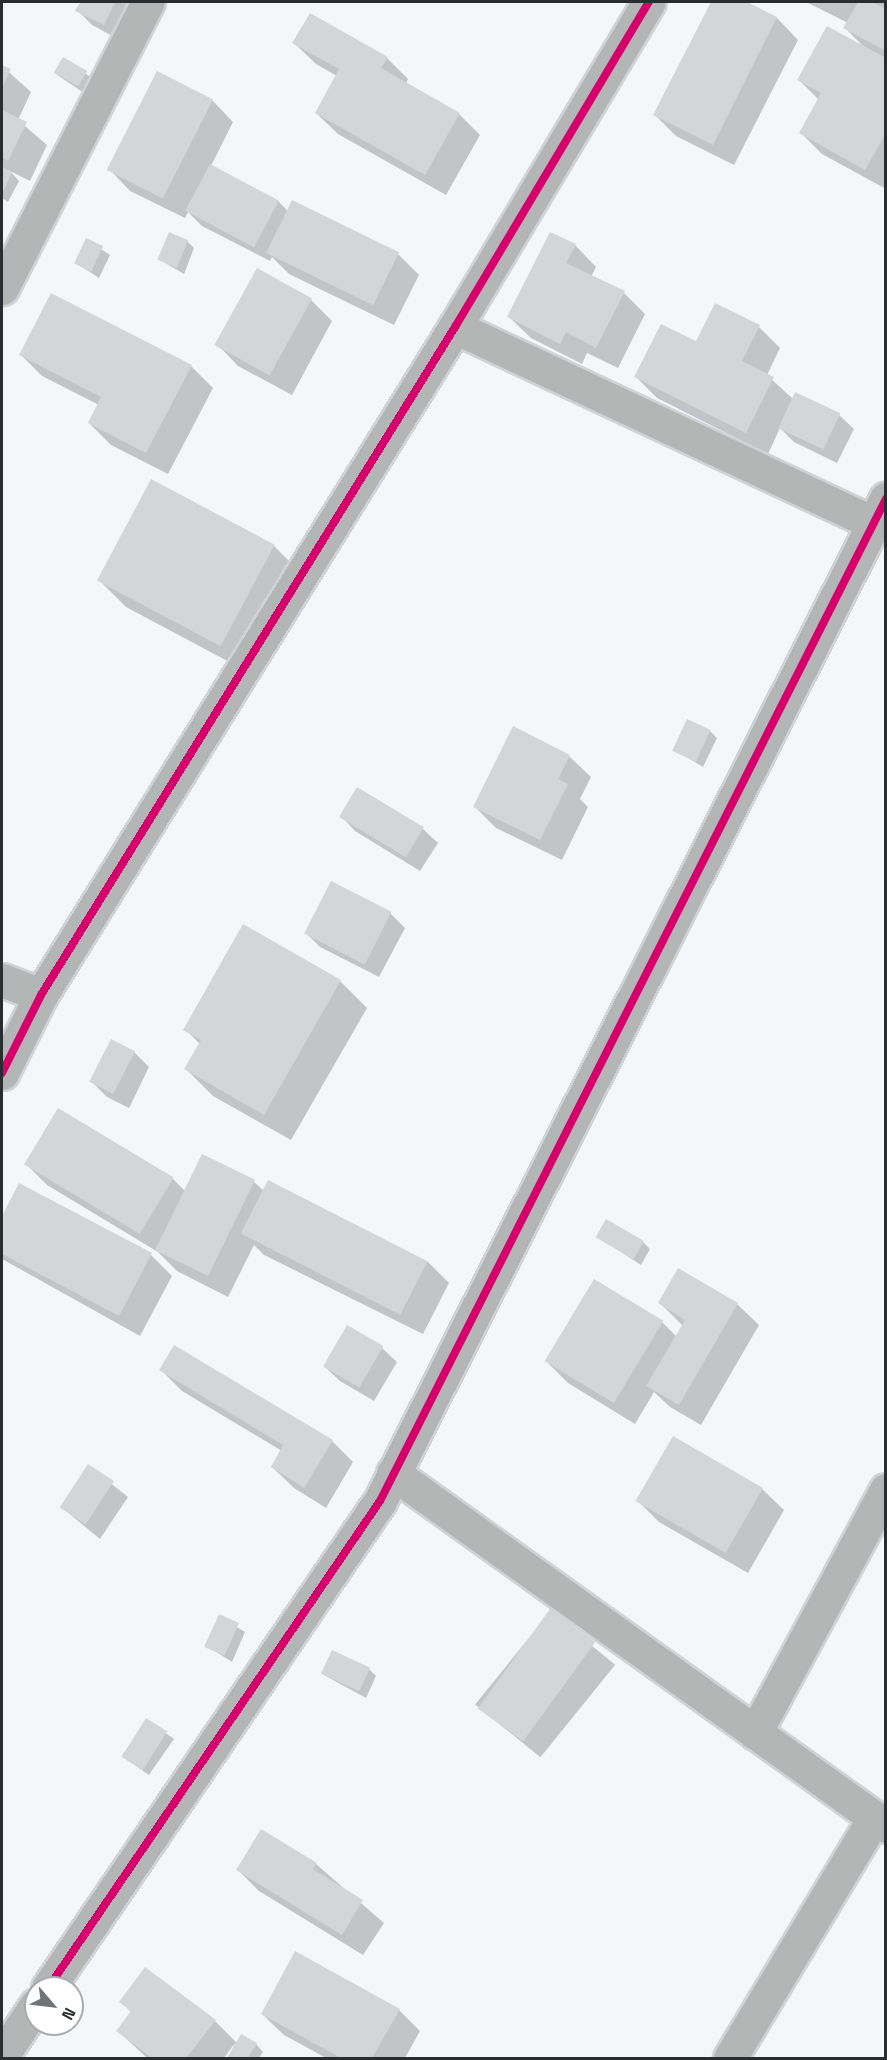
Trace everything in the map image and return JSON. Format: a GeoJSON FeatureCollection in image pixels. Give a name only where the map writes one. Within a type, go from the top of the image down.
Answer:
{"type":"FeatureCollection","features":[{"type":"Feature","properties":{"kind":"street"},"geometry":{"type":"LineString","coordinates":[[2,288],[148,2]]}},
{"type":"Feature","properties":{"kind":"street"},"geometry":{"type":"LineString","coordinates":[[2,1073],[41,994],[455,327],[650,2]]}},
{"type":"Feature","properties":{"kind":"street"},"geometry":{"type":"LineString","coordinates":[[56,1976],[380,1501],[879,511],[455,327]]}},
{"type":"Feature","properties":{"kind":"street"},"geometry":{"type":"LineString","coordinates":[[2,980],[41,994]]}},
{"type":"Feature","properties":{"kind":"street"},"geometry":{"type":"LineString","coordinates":[[393,1473],[880,1822],[730,2058]]}},
{"type":"Feature","properties":{"kind":"street"},"geometry":{"type":"LineString","coordinates":[[756,1733],[885,1490]]}},
{"type":"Feature","properties":{"kind":"street"},"geometry":{"type":"LineString","coordinates":[[2,2055],[24,2023]]}},
{"type":"Feature","properties":{"kind":"building"},"geometry":{"type":"Polygon","coordinates":[[[80,2],[115,2],[104,25],[75,11],[80,2]]]}},
{"type":"Feature","properties":{"kind":"building"},"geometry":{"type":"Polygon","coordinates":[[[711,2],[747,2],[777,17],[713,145],[653,115],[711,2]]]}},
{"type":"Feature","properties":{"kind":"building"},"geometry":{"type":"Polygon","coordinates":[[[858,2],[872,2],[886,9],[886,51],[843,28],[858,2]]]}},
{"type":"Feature","properties":{"kind":"building"},"geometry":{"type":"Polygon","coordinates":[[[310,13],[388,57],[381,68],[460,113],[425,175],[315,113],[339,69],[292,43],[310,13]]]}},
{"type":"Feature","properties":{"kind":"building"},"geometry":{"type":"Polygon","coordinates":[[[827,26],[886,58],[886,133],[865,170],[799,133],[821,93],[797,80],[827,26]]]}},
{"type":"Feature","properties":{"kind":"building"},"geometry":{"type":"Polygon","coordinates":[[[63,57],[87,71],[78,87],[54,73],[63,57]]]}},
{"type":"Feature","properties":{"kind":"building"},"geometry":{"type":"Polygon","coordinates":[[[2,65],[11,69],[2,88],[2,65]]]}},
{"type":"Feature","properties":{"kind":"building"},"geometry":{"type":"Polygon","coordinates":[[[157,71],[213,100],[163,199],[107,170],[157,71]]]}},
{"type":"Feature","properties":{"kind":"building"},"geometry":{"type":"Polygon","coordinates":[[[2,110],[27,122],[8,161],[2,157],[2,110]]]}},
{"type":"Feature","properties":{"kind":"building"},"geometry":{"type":"Polygon","coordinates":[[[210,164],[279,201],[254,247],[185,211],[210,164]]]}},
{"type":"Feature","properties":{"kind":"building"},"geometry":{"type":"Polygon","coordinates":[[[2,167],[12,172],[2,194],[2,167]]]}},
{"type":"Feature","properties":{"kind":"building"},"geometry":{"type":"Polygon","coordinates":[[[292,200],[399,252],[373,305],[266,253],[292,200]]]}},
{"type":"Feature","properties":{"kind":"building"},"geometry":{"type":"Polygon","coordinates":[[[169,232],[188,240],[177,268],[157,260],[169,232]]]}},
{"type":"Feature","properties":{"kind":"building"},"geometry":{"type":"Polygon","coordinates":[[[550,232],[576,244],[566,263],[625,291],[596,348],[566,332],[560,344],[507,317],[550,232]]]}},
{"type":"Feature","properties":{"kind":"building"},"geometry":{"type":"Polygon","coordinates":[[[86,238],[103,246],[91,271],[74,263],[86,238]]]}},
{"type":"Feature","properties":{"kind":"building"},"geometry":{"type":"Polygon","coordinates":[[[257,268],[312,299],[269,376],[214,345],[257,268]]]}},
{"type":"Feature","properties":{"kind":"building"},"geometry":{"type":"Polygon","coordinates":[[[51,293],[192,365],[146,453],[88,423],[101,397],[19,355],[51,293]]]}},
{"type":"Feature","properties":{"kind":"building"},"geometry":{"type":"Polygon","coordinates":[[[715,303],[760,325],[742,361],[774,377],[746,433],[634,377],[661,324],[696,341],[715,303]]]}},
{"type":"Feature","properties":{"kind":"building"},"geometry":{"type":"Polygon","coordinates":[[[795,392],[840,413],[823,449],[778,428],[795,392]]]}},
{"type":"Feature","properties":{"kind":"building"},"geometry":{"type":"Polygon","coordinates":[[[151,479],[275,545],[221,646],[97,581],[151,479]]]}},
{"type":"Feature","properties":{"kind":"building"},"geometry":{"type":"Polygon","coordinates":[[[687,719],[711,730],[696,762],[672,751],[687,719]]]}},
{"type":"Feature","properties":{"kind":"building"},"geometry":{"type":"Polygon","coordinates":[[[513,726],[570,755],[558,779],[568,784],[540,840],[473,807],[513,726]]]}},
{"type":"Feature","properties":{"kind":"building"},"geometry":{"type":"Polygon","coordinates":[[[357,787],[424,827],[406,857],[339,817],[357,787]]]}},
{"type":"Feature","properties":{"kind":"building"},"geometry":{"type":"Polygon","coordinates":[[[331,881],[392,912],[365,964],[304,934],[331,881]]]}},
{"type":"Feature","properties":{"kind":"building"},"geometry":{"type":"Polygon","coordinates":[[[243,924],[341,980],[264,1115],[184,1069],[201,1040],[183,1030],[243,924]]]}},
{"type":"Feature","properties":{"kind":"building"},"geometry":{"type":"Polygon","coordinates":[[[111,1039],[135,1051],[113,1094],[89,1082],[111,1039]]]}},
{"type":"Feature","properties":{"kind":"building"},"geometry":{"type":"Polygon","coordinates":[[[58,1108],[174,1178],[140,1234],[24,1165],[58,1108]]]}},
{"type":"Feature","properties":{"kind":"building"},"geometry":{"type":"Polygon","coordinates":[[[202,1154],[255,1180],[208,1276],[155,1250],[202,1154]]]}},
{"type":"Feature","properties":{"kind":"building"},"geometry":{"type":"Polygon","coordinates":[[[268,1180],[427,1261],[400,1315],[241,1233],[268,1180]]]}},
{"type":"Feature","properties":{"kind":"building"},"geometry":{"type":"Polygon","coordinates":[[[19,1183],[152,1253],[119,1316],[2,1254],[2,1216],[19,1183]]]}},
{"type":"Feature","properties":{"kind":"building"},"geometry":{"type":"Polygon","coordinates":[[[606,1219],[644,1241],[634,1259],[596,1237],[606,1219]]]}},
{"type":"Feature","properties":{"kind":"building"},"geometry":{"type":"Polygon","coordinates":[[[678,1268],[738,1303],[679,1405],[646,1386],[685,1320],[658,1303],[678,1268]]]}},
{"type":"Feature","properties":{"kind":"building"},"geometry":{"type":"Polygon","coordinates":[[[594,1279],[663,1321],[614,1403],[545,1361],[594,1279]]]}},
{"type":"Feature","properties":{"kind":"building"},"geometry":{"type":"Polygon","coordinates":[[[347,1325],[383,1346],[359,1388],[323,1367],[347,1325]]]}},
{"type":"Feature","properties":{"kind":"building"},"geometry":{"type":"Polygon","coordinates":[[[174,1345],[333,1440],[304,1488],[271,1467],[283,1445],[159,1370],[174,1345]]]}},
{"type":"Feature","properties":{"kind":"building"},"geometry":{"type":"Polygon","coordinates":[[[673,1436],[763,1488],[726,1553],[636,1501],[673,1436]]]}},
{"type":"Feature","properties":{"kind":"building"},"geometry":{"type":"Polygon","coordinates":[[[88,1464],[114,1481],[86,1524],[60,1508],[88,1464]]]}},
{"type":"Feature","properties":{"kind":"building"},"geometry":{"type":"Polygon","coordinates":[[[550,1609],[595,1642],[523,1741],[478,1709],[550,1609]]]}},
{"type":"Feature","properties":{"kind":"building"},"geometry":{"type":"Polygon","coordinates":[[[219,1614],[239,1623],[224,1656],[204,1647],[219,1614]]]}},
{"type":"Feature","properties":{"kind":"building"},"geometry":{"type":"Polygon","coordinates":[[[332,1650],[370,1668],[359,1691],[321,1674],[332,1650]]]}},
{"type":"Feature","properties":{"kind":"building"},"geometry":{"type":"Polygon","coordinates":[[[146,1718],[167,1731],[143,1770],[122,1757],[146,1718]]]}},
{"type":"Feature","properties":{"kind":"building"},"geometry":{"type":"Polygon","coordinates":[[[261,1829],[317,1863],[313,1869],[363,1900],[342,1935],[236,1870],[261,1829]]]}},
{"type":"Feature","properties":{"kind":"building"},"geometry":{"type":"Polygon","coordinates":[[[295,1951],[400,2009],[372,2058],[341,2058],[261,2014],[295,1951]]]}},
{"type":"Feature","properties":{"kind":"building"},"geometry":{"type":"Polygon","coordinates":[[[145,1967],[216,2020],[186,2058],[152,2058],[116,2031],[131,2011],[119,2002],[145,1967]]]}},
{"type":"Feature","properties":{"kind":"building"},"geometry":{"type":"Polygon","coordinates":[[[241,2034],[257,2043],[248,2058],[227,2058],[241,2034]]]}},
{"type":"Feature","properties":{"kind":"cycle path"},"geometry":{"type":"LineString","coordinates":[[2,1073],[41,995],[455,327],[649,2]]}},
{"type":"Feature","properties":{"kind":"cycle path"},"geometry":{"type":"LineString","coordinates":[[56,1976],[380,1501],[886,499]]}}]}
